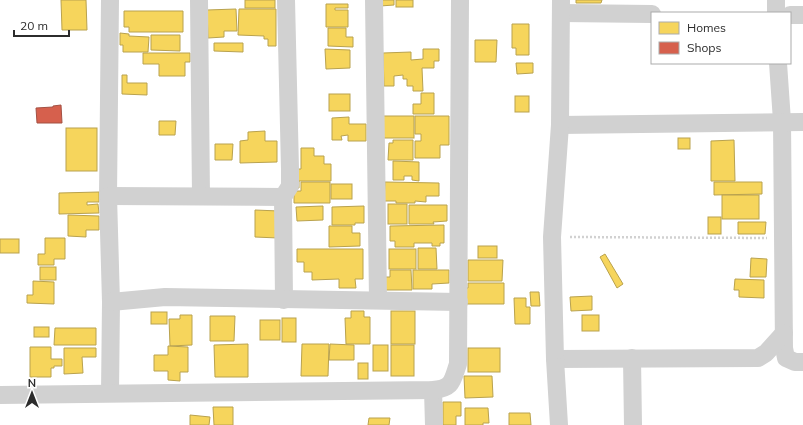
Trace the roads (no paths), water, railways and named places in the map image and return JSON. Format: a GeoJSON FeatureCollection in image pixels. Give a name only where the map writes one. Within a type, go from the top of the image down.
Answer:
{"type":"FeatureCollection","features":[{"type":"Feature","properties":{"kind":"street"},"geometry":{"type":"LineString","coordinates":[[110,0],[108,196],[111,302],[110,393]]}},
{"type":"Feature","properties":{"kind":"street"},"geometry":{"type":"LineString","coordinates":[[200,0],[200,196]]}},
{"type":"Feature","properties":{"kind":"street"},"geometry":{"type":"LineString","coordinates":[[284,300],[284,197],[290,186],[286,0]]}},
{"type":"Feature","properties":{"kind":"street"},"geometry":{"type":"LineString","coordinates":[[374,0],[378,300]]}},
{"type":"Feature","properties":{"kind":"street"},"geometry":{"type":"LineString","coordinates":[[0,395],[433,390],[443,389],[450,385],[458,364],[460,0]]}},
{"type":"Feature","properties":{"kind":"street"},"geometry":{"type":"LineString","coordinates":[[776,0],[776,12]]}},
{"type":"Feature","properties":{"kind":"street"},"geometry":{"type":"LineString","coordinates":[[559,425],[555,359],[552,237],[560,125],[561,7],[651,14]]}},
{"type":"Feature","properties":{"kind":"street"},"geometry":{"type":"LineString","coordinates":[[791,15],[803,15]]}},
{"type":"Feature","properties":{"kind":"street"},"geometry":{"type":"LineString","coordinates":[[778,64],[782,121],[784,354],[786,358],[795,362],[803,362]]}},
{"type":"Feature","properties":{"kind":"street"},"geometry":{"type":"LineString","coordinates":[[560,125],[782,121],[803,122]]}},
{"type":"Feature","properties":{"kind":"street"},"geometry":{"type":"LineString","coordinates":[[108,196],[284,197]]}},
{"type":"Feature","properties":{"kind":"street"},"geometry":{"type":"LineString","coordinates":[[111,302],[165,297],[459,302]]}},
{"type":"Feature","properties":{"kind":"street"},"geometry":{"type":"LineString","coordinates":[[555,359],[758,358],[766,353],[784,333]]}},
{"type":"Feature","properties":{"kind":"street"},"geometry":{"type":"LineString","coordinates":[[632,358],[634,425]]}},
{"type":"Feature","properties":{"kind":"street"},"geometry":{"type":"LineString","coordinates":[[433,390],[434,425]]}}]}
